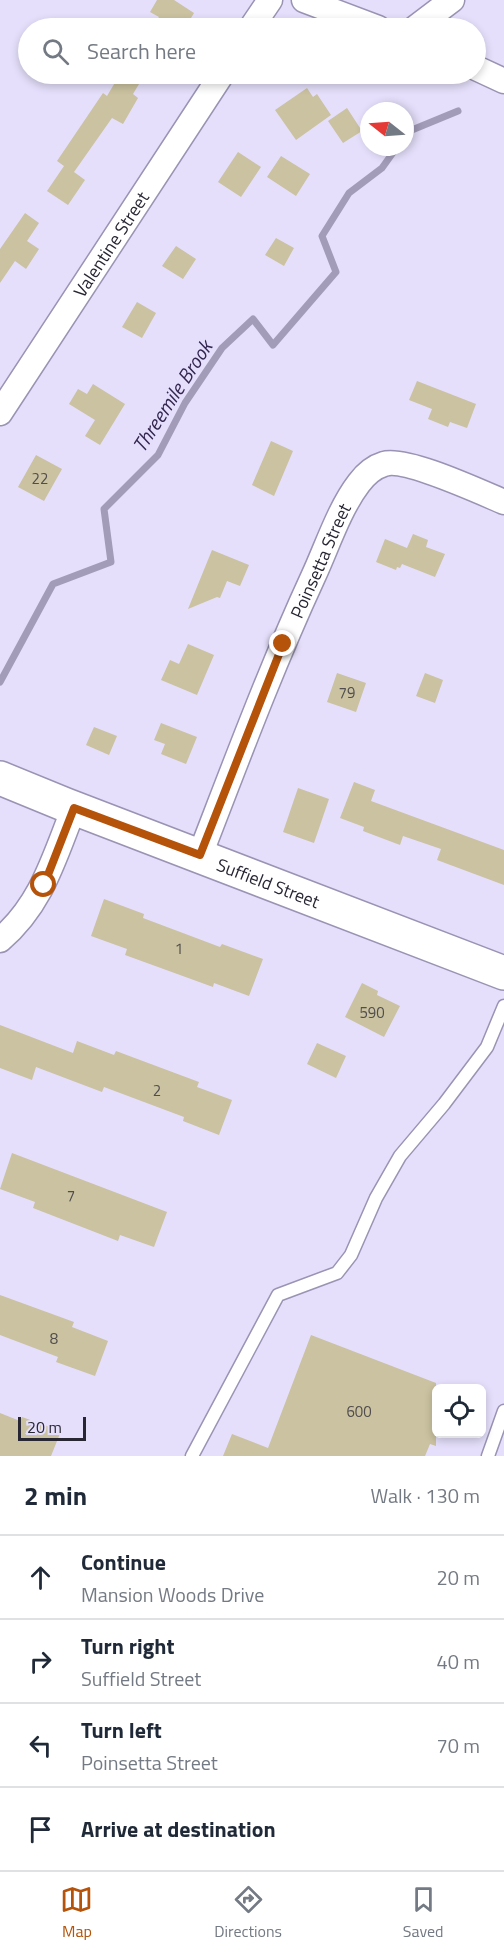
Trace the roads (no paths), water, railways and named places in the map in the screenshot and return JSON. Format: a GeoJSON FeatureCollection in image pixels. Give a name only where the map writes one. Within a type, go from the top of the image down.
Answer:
{"type":"FeatureCollection","features":[{"type":"Feature","properties":{"kind":"main road","name":"Suffield Street"},"geometry":{"type":"LineString","coordinates":[[0,778],[504,973]]}},
{"type":"Feature","properties":{"kind":"street"},"geometry":{"type":"LineString","coordinates":[[258,18],[270,0]]}},
{"type":"Feature","properties":{"kind":"street"},"geometry":{"type":"LineString","coordinates":[[304,0],[352,18]]}},
{"type":"Feature","properties":{"kind":"street"},"geometry":{"type":"LineString","coordinates":[[428,18],[452,0]]}},
{"type":"Feature","properties":{"kind":"street"},"geometry":{"type":"LineString","coordinates":[[486,73],[504,81]]}},
{"type":"Feature","properties":{"kind":"street","name":"Valentine Street"},"geometry":{"type":"LineString","coordinates":[[0,413],[215,84]]}},
{"type":"Feature","properties":{"kind":"street","name":"Poinsetta Street"},"geometry":{"type":"LineString","coordinates":[[200,855],[283,644],[348,501],[364,477],[386,463],[398,463],[439,476],[504,502]]}},
{"type":"Feature","properties":{"kind":"street"},"geometry":{"type":"LineString","coordinates":[[0,940],[19,923],[44,885],[74,808]]}},
{"type":"Feature","properties":{"kind":"lane"},"geometry":{"type":"LineString","coordinates":[[192,1456],[278,1295],[337,1273],[351,1255],[376,1198],[400,1156],[444,1104],[487,1047],[504,1006]]}},
{"type":"Feature","properties":{"kind":"lane"},"geometry":{"type":"LineString","coordinates":[[488,1456],[504,1411]]}},
{"type":"Feature","properties":{"kind":"waterway","name":"Threemile Brook"},"geometry":{"type":"LineString","coordinates":[[414,129],[458,111]]}},
{"type":"Feature","properties":{"kind":"waterway","name":"Threemile Brook"},"geometry":{"type":"LineString","coordinates":[[0,682],[53,584],[111,562],[104,509],[158,455],[185,403],[222,348],[253,319],[273,345],[336,272],[322,236],[349,193],[382,168],[391,156]]}}]}
